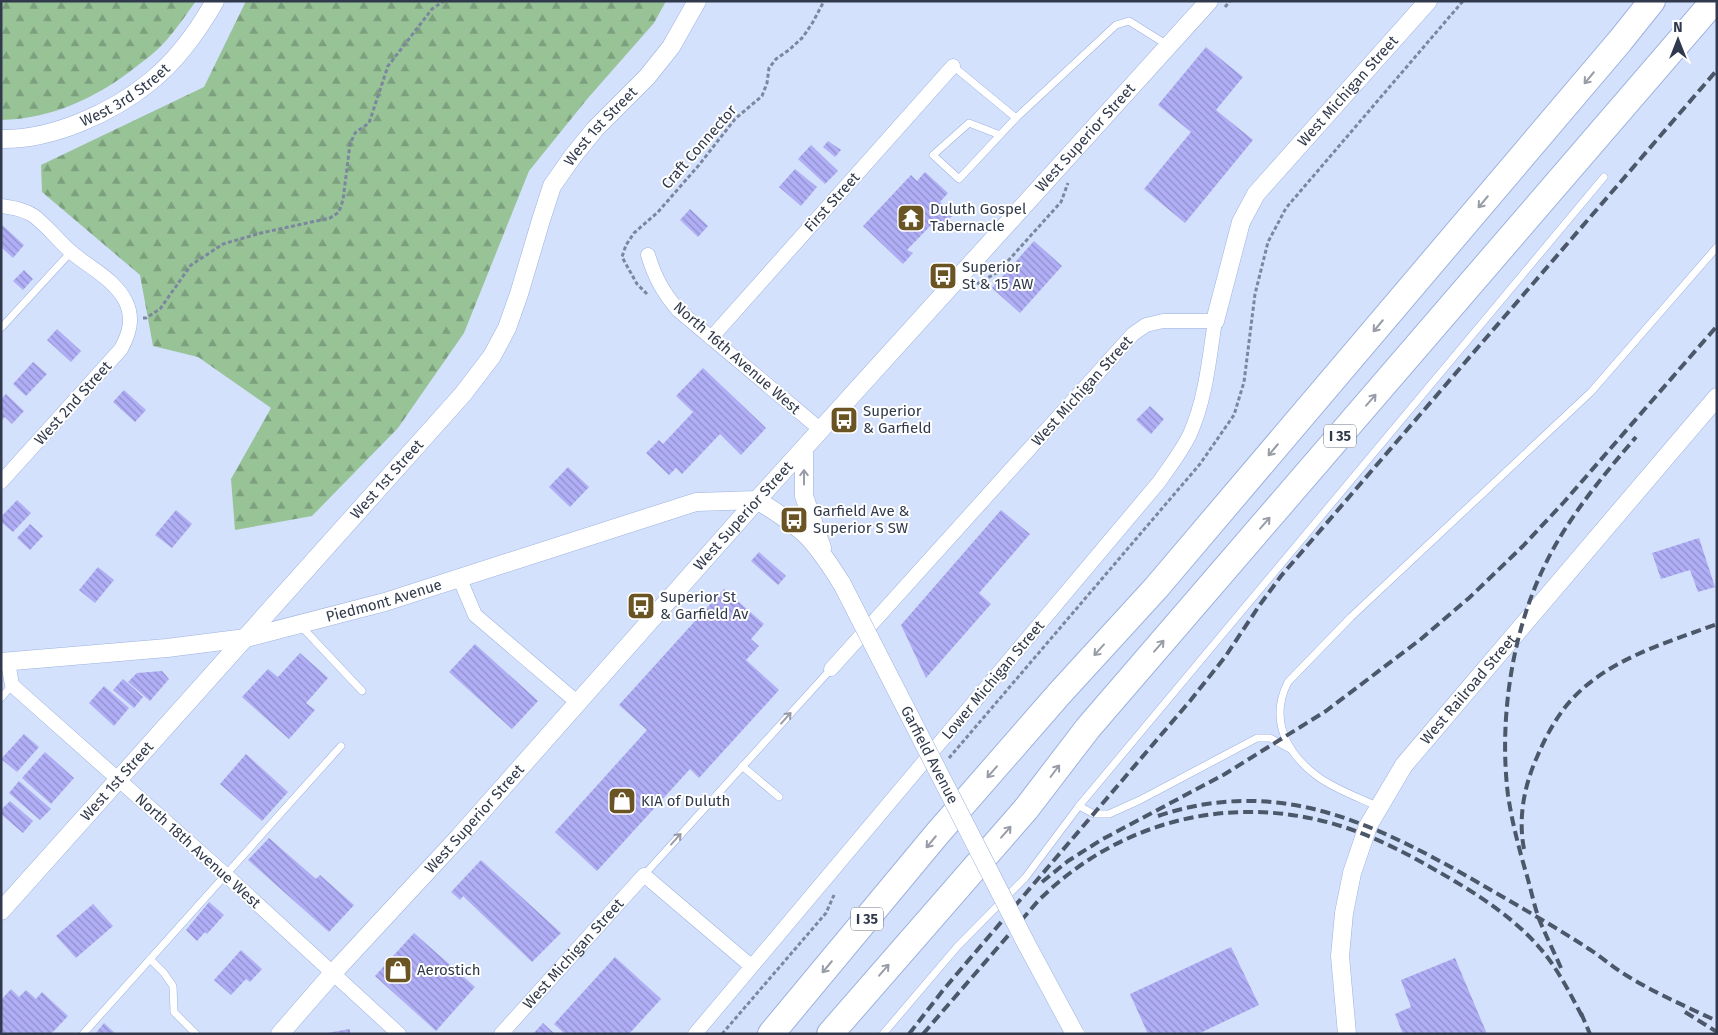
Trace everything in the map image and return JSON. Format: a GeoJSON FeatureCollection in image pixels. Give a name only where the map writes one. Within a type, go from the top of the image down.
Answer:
{"type":"FeatureCollection","features":[{"type":"Feature","properties":{"kind":"highway","name":"I 35"},"geometry":{"type":"LineString","coordinates":[[771,1034],[944,827],[1059,694],[1168,574],[1614,49],[1652,1]]}},
{"type":"Feature","properties":{"kind":"highway","name":"I 35"},"geometry":{"type":"LineString","coordinates":[[830,1034],[1026,809],[1094,720],[1714,1]]}},
{"type":"Feature","properties":{"kind":"street","name":"West 3rd Street"},"geometry":{"type":"LineString","coordinates":[[1,139],[47,134],[82,123],[119,102],[151,81],[178,55],[202,25],[215,1]]}},
{"type":"Feature","properties":{"kind":"street","name":"West 1st Street"},"geometry":{"type":"LineString","coordinates":[[1,911],[463,394],[492,356],[507,328],[552,186],[573,156],[647,77],[671,47],[697,1]]}},
{"type":"Feature","properties":{"kind":"street","name":"West Superior Street"},"geometry":{"type":"LineString","coordinates":[[280,1034],[333,973],[459,837],[757,500],[1209,1]]}},
{"type":"Feature","properties":{"kind":"street","name":"West Michigan Street"},"geometry":{"type":"LineString","coordinates":[[831,670],[1133,334],[1146,325],[1163,321],[1215,321],[1241,222],[1256,194],[1428,1]]}},
{"type":"Feature","properties":{"kind":"street","name":"First Street"},"geometry":{"type":"LineString","coordinates":[[711,338],[953,66]]}},
{"type":"Feature","properties":{"kind":"street"},"geometry":{"type":"LineString","coordinates":[[1,206],[20,209],[34,216],[71,252],[119,290],[126,303],[130,317]]}},
{"type":"Feature","properties":{"kind":"street","name":"North 16th Avenue West"},"geometry":{"type":"LineString","coordinates":[[648,255],[663,292],[678,310],[821,430]]}},
{"type":"Feature","properties":{"kind":"street","name":"West 2nd Street"},"geometry":{"type":"LineString","coordinates":[[1,482],[121,349],[129,333],[130,317]]}},
{"type":"Feature","properties":{"kind":"street","name":"Lower Michigan Street"},"geometry":{"type":"LineString","coordinates":[[695,1034],[1137,510],[1180,452],[1200,410],[1206,384],[1215,321]]}},
{"type":"Feature","properties":{"kind":"street","name":"West Railroad Street"},"geometry":{"type":"LineString","coordinates":[[1347,1034],[1340,956],[1344,913],[1352,873],[1364,835],[1379,806],[1404,765],[1717,397]]}},
{"type":"Feature","properties":{"kind":"street"},"geometry":{"type":"LineString","coordinates":[[804,448],[804,496],[825,558]]}},
{"type":"Feature","properties":{"kind":"street","name":"Piedmont Avenue"},"geometry":{"type":"LineString","coordinates":[[4,662],[166,648],[246,638],[385,602],[696,502],[757,500]]}},
{"type":"Feature","properties":{"kind":"street","name":"Garfield Avenue"},"geometry":{"type":"LineString","coordinates":[[757,500],[784,517],[807,536],[825,558],[842,584],[1027,945],[1075,1034]]}},
{"type":"Feature","properties":{"kind":"street"},"geometry":{"type":"LineString","coordinates":[[459,577],[476,615],[578,703]]}},
{"type":"Feature","properties":{"kind":"street"},"geometry":{"type":"LineString","coordinates":[[4,662],[12,685]]}},
{"type":"Feature","properties":{"kind":"street","name":"North 18th Avenue West"},"geometry":{"type":"LineString","coordinates":[[12,685],[226,875],[399,1034]]}},
{"type":"Feature","properties":{"kind":"street"},"geometry":{"type":"LineString","coordinates":[[644,875],[751,966]]}},
{"type":"Feature","properties":{"kind":"street","name":"West Michigan Street"},"geometry":{"type":"LineString","coordinates":[[501,1034],[644,875]]}},
{"type":"Feature","properties":{"kind":"lane"},"geometry":{"type":"LineString","coordinates":[[1000,135],[969,123],[933,155],[959,179],[1016,118],[1116,25],[1129,22],[1169,46]]}},
{"type":"Feature","properties":{"kind":"lane"},"geometry":{"type":"LineString","coordinates":[[953,66],[1016,118]]}},
{"type":"Feature","properties":{"kind":"lane"},"geometry":{"type":"LineString","coordinates":[[884,1034],[957,947],[1025,878],[1079,806],[1604,177]]}},
{"type":"Feature","properties":{"kind":"lane"},"geometry":{"type":"LineString","coordinates":[[1290,749],[1283,731],[1280,715],[1283,692],[1288,682],[1351,617],[1591,392],[1717,247]]}},
{"type":"Feature","properties":{"kind":"lane"},"geometry":{"type":"LineString","coordinates":[[1,328],[71,252]]}},
{"type":"Feature","properties":{"kind":"lane"},"geometry":{"type":"LineString","coordinates":[[300,625],[362,691]]}},
{"type":"Feature","properties":{"kind":"lane"},"geometry":{"type":"LineString","coordinates":[[644,875],[831,670]]}},
{"type":"Feature","properties":{"kind":"lane"},"geometry":{"type":"LineString","coordinates":[[1,698],[12,685]]}},
{"type":"Feature","properties":{"kind":"lane"},"geometry":{"type":"LineString","coordinates":[[1079,806],[1094,814],[1109,814],[1140,800],[1257,738],[1270,738],[1290,749],[1318,778],[1379,806]]}},
{"type":"Feature","properties":{"kind":"lane"},"geometry":{"type":"LineString","coordinates":[[83,1034],[341,746]]}},
{"type":"Feature","properties":{"kind":"lane"},"geometry":{"type":"LineString","coordinates":[[742,766],[779,797]]}},
{"type":"Feature","properties":{"kind":"lane"},"geometry":{"type":"LineString","coordinates":[[150,959],[173,986],[174,1012],[196,1034]]}},
{"type":"Feature","properties":{"kind":"path"},"geometry":{"type":"LineString","coordinates":[[130,317],[146,318],[160,309],[191,264],[223,244],[330,218],[339,212],[343,200],[350,144],[355,133],[368,123],[388,66],[432,9],[444,1]]}},
{"type":"Feature","properties":{"kind":"path","name":"Craft Connector"},"geometry":{"type":"LineString","coordinates":[[663,292],[652,296],[646,294],[637,284],[622,257],[626,245],[634,234],[658,212],[693,172],[735,119],[762,96],[767,83],[769,68],[776,58],[803,37],[824,1]]}},
{"type":"Feature","properties":{"kind":"green space"},"geometry":{"type":"Polygon","coordinates":[[[1,1],[196,1],[175,30],[158,49],[106,87],[56,111],[20,119],[1,120],[1,1]]]}},
{"type":"Feature","properties":{"kind":"green space"},"geometry":{"type":"Polygon","coordinates":[[[246,1],[666,1],[654,23],[588,98],[529,171],[464,333],[398,428],[312,516],[235,530],[231,479],[271,408],[198,357],[153,346],[140,275],[42,192],[41,165],[204,87],[246,1]]]}},
{"type":"Feature","properties":{"kind":"building"},"geometry":{"type":"Polygon","coordinates":[[[1206,47],[1243,77],[1216,110],[1253,140],[1185,223],[1144,189],[1191,132],[1158,105],[1206,47]]]}},
{"type":"Feature","properties":{"kind":"building"},"geometry":{"type":"Polygon","coordinates":[[[828,141],[841,150],[835,157],[823,147],[828,141]]]}},
{"type":"Feature","properties":{"kind":"building"},"geometry":{"type":"Polygon","coordinates":[[[811,145],[838,171],[825,184],[798,159],[811,145]]]}},
{"type":"Feature","properties":{"kind":"building"},"geometry":{"type":"Polygon","coordinates":[[[795,169],[817,187],[801,206],[779,187],[795,169]]]}},
{"type":"Feature","properties":{"kind":"building","name":"Duluth Gospel Tabernacle"},"geometry":{"type":"Polygon","coordinates":[[[925,172],[948,193],[940,202],[954,214],[941,227],[935,221],[907,250],[913,253],[903,264],[863,226],[911,175],[917,181],[925,172]]]}},
{"type":"Feature","properties":{"kind":"building"},"geometry":{"type":"Polygon","coordinates":[[[690,209],[708,226],[698,237],[680,220],[690,209]]]}},
{"type":"Feature","properties":{"kind":"building"},"geometry":{"type":"Polygon","coordinates":[[[1,224],[24,245],[13,258],[1,247],[1,224]]]}},
{"type":"Feature","properties":{"kind":"building"},"geometry":{"type":"Polygon","coordinates":[[[1034,241],[1062,266],[1020,313],[992,288],[1034,241]]]}},
{"type":"Feature","properties":{"kind":"building"},"geometry":{"type":"Polygon","coordinates":[[[24,270],[33,279],[23,290],[13,281],[24,270]]]}},
{"type":"Feature","properties":{"kind":"building"},"geometry":{"type":"Polygon","coordinates":[[[57,329],[81,351],[71,362],[47,340],[57,329]]]}},
{"type":"Feature","properties":{"kind":"building"},"geometry":{"type":"Polygon","coordinates":[[[33,362],[47,374],[26,396],[13,384],[33,362]]]}},
{"type":"Feature","properties":{"kind":"building"},"geometry":{"type":"Polygon","coordinates":[[[703,368],[766,428],[741,455],[720,434],[682,474],[676,468],[669,475],[646,453],[659,440],[663,444],[693,412],[676,396],[703,368]]]}},
{"type":"Feature","properties":{"kind":"building"},"geometry":{"type":"Polygon","coordinates":[[[124,390],[146,410],[135,422],[113,402],[124,390]]]}},
{"type":"Feature","properties":{"kind":"building"},"geometry":{"type":"Polygon","coordinates":[[[6,394],[24,411],[12,424],[5,417],[1,421],[1,399],[6,394]]]}},
{"type":"Feature","properties":{"kind":"building"},"geometry":{"type":"Polygon","coordinates":[[[1150,406],[1164,419],[1151,434],[1136,420],[1150,406]]]}},
{"type":"Feature","properties":{"kind":"building"},"geometry":{"type":"Polygon","coordinates":[[[568,467],[589,487],[570,507],[549,487],[568,467]]]}},
{"type":"Feature","properties":{"kind":"building"},"geometry":{"type":"Polygon","coordinates":[[[17,500],[31,513],[13,532],[1,522],[1,517],[17,500]]]}},
{"type":"Feature","properties":{"kind":"building"},"geometry":{"type":"Polygon","coordinates":[[[176,510],[192,524],[172,548],[155,535],[176,510]]]}},
{"type":"Feature","properties":{"kind":"building"},"geometry":{"type":"Polygon","coordinates":[[[1001,510],[1030,534],[979,593],[991,604],[926,678],[901,625],[1001,510]]]}},
{"type":"Feature","properties":{"kind":"building"},"geometry":{"type":"Polygon","coordinates":[[[30,524],[43,536],[30,550],[17,538],[30,524]]]}},
{"type":"Feature","properties":{"kind":"building"},"geometry":{"type":"Polygon","coordinates":[[[1699,538],[1715,587],[1698,592],[1690,570],[1661,579],[1652,553],[1699,538]]]}},
{"type":"Feature","properties":{"kind":"building"},"geometry":{"type":"Polygon","coordinates":[[[759,552],[786,576],[778,585],[751,561],[759,552]]]}},
{"type":"Feature","properties":{"kind":"building"},"geometry":{"type":"Polygon","coordinates":[[[98,567],[114,580],[95,603],[79,590],[98,567]]]}},
{"type":"Feature","properties":{"kind":"building"},"geometry":{"type":"Polygon","coordinates":[[[724,589],[764,624],[751,639],[759,646],[746,660],[779,690],[699,778],[690,769],[597,871],[555,832],[647,730],[619,705],[724,589]]]}},
{"type":"Feature","properties":{"kind":"building"},"geometry":{"type":"Polygon","coordinates":[[[475,644],[538,701],[512,729],[449,672],[475,644]]]}},
{"type":"Feature","properties":{"kind":"building"},"geometry":{"type":"Polygon","coordinates":[[[300,653],[328,678],[306,703],[315,710],[289,739],[242,697],[268,669],[278,677],[300,653]]]}},
{"type":"Feature","properties":{"kind":"building"},"geometry":{"type":"Polygon","coordinates":[[[162,671],[169,679],[150,701],[128,682],[137,673],[162,671]]]}},
{"type":"Feature","properties":{"kind":"building"},"geometry":{"type":"Polygon","coordinates":[[[123,679],[143,697],[134,708],[113,690],[123,679]]]}},
{"type":"Feature","properties":{"kind":"building"},"geometry":{"type":"Polygon","coordinates":[[[104,686],[129,708],[114,726],[89,703],[104,686]]]}},
{"type":"Feature","properties":{"kind":"building"},"geometry":{"type":"Polygon","coordinates":[[[24,734],[39,747],[17,772],[1,759],[24,734]]]}},
{"type":"Feature","properties":{"kind":"building"},"geometry":{"type":"Polygon","coordinates":[[[45,752],[74,778],[51,804],[22,778],[45,752]]]}},
{"type":"Feature","properties":{"kind":"building"},"geometry":{"type":"Polygon","coordinates":[[[246,754],[288,792],[262,821],[220,784],[246,754]]]}},
{"type":"Feature","properties":{"kind":"building"},"geometry":{"type":"Polygon","coordinates":[[[19,781],[51,809],[40,820],[9,793],[19,781]]]}},
{"type":"Feature","properties":{"kind":"building"},"geometry":{"type":"Polygon","coordinates":[[[10,801],[33,821],[23,833],[1,814],[1,810],[10,801]]]}},
{"type":"Feature","properties":{"kind":"building"},"geometry":{"type":"Polygon","coordinates":[[[269,838],[316,879],[320,875],[354,905],[329,932],[248,860],[269,838]]]}},
{"type":"Feature","properties":{"kind":"building"},"geometry":{"type":"Polygon","coordinates":[[[481,860],[561,933],[532,962],[463,896],[460,900],[451,892],[481,860]]]}},
{"type":"Feature","properties":{"kind":"building"},"geometry":{"type":"Polygon","coordinates":[[[209,902],[224,915],[207,934],[205,932],[197,941],[186,930],[209,902]]]}},
{"type":"Feature","properties":{"kind":"building"},"geometry":{"type":"Polygon","coordinates":[[[93,904],[113,926],[76,958],[56,936],[93,904]]]}},
{"type":"Feature","properties":{"kind":"building"},"geometry":{"type":"Polygon","coordinates":[[[414,933],[475,987],[436,1031],[375,976],[414,933]]]}},
{"type":"Feature","properties":{"kind":"building"},"geometry":{"type":"Polygon","coordinates":[[[1231,947],[1259,1005],[1198,1034],[1148,1034],[1130,994],[1231,947]]]}},
{"type":"Feature","properties":{"kind":"building"},"geometry":{"type":"Polygon","coordinates":[[[241,950],[262,969],[250,982],[246,979],[231,995],[214,980],[241,950]]]}},
{"type":"Feature","properties":{"kind":"building"},"geometry":{"type":"Polygon","coordinates":[[[615,957],[661,999],[629,1034],[565,1034],[554,1024],[615,957]]]}},
{"type":"Feature","properties":{"kind":"building"},"geometry":{"type":"Polygon","coordinates":[[[1455,958],[1487,1034],[1403,1034],[1395,1014],[1411,1007],[1401,980],[1455,958]]]}},
{"type":"Feature","properties":{"kind":"building"},"geometry":{"type":"Polygon","coordinates":[[[11,989],[19,997],[26,990],[36,999],[42,992],[68,1016],[51,1034],[1,1034],[1,1000],[11,989]]]}},
{"type":"Feature","properties":{"kind":"building"},"geometry":{"type":"Polygon","coordinates":[[[104,1023],[116,1034],[95,1034],[104,1023]]]}},
{"type":"Feature","properties":{"kind":"building"},"geometry":{"type":"Polygon","coordinates":[[[543,1023],[555,1034],[533,1034],[543,1023]]]}},
{"type":"Feature","properties":{"kind":"building"},"geometry":{"type":"Polygon","coordinates":[[[350,1029],[350,1034],[327,1034],[327,1033],[350,1029]]]}},
{"type":"Feature","properties":{"kind":"railway"},"geometry":{"type":"LineString","coordinates":[[909,1034],[944,989],[1190,701],[1225,657],[1281,576],[1717,70]]}},
{"type":"Feature","properties":{"kind":"railway"},"geometry":{"type":"LineString","coordinates":[[1042,882],[1068,861],[1101,840],[1225,774],[1326,711],[1421,639],[1469,598],[1523,546],[1564,502],[1717,326]]}},
{"type":"Feature","properties":{"kind":"railway"},"geometry":{"type":"LineString","coordinates":[[1561,968],[1537,914],[1508,795],[1505,738],[1510,680],[1523,622],[1532,595],[1552,551],[1585,500],[1636,437]]}},
{"type":"Feature","properties":{"kind":"railway"},"geometry":{"type":"LineString","coordinates":[[1524,849],[1522,837],[1523,802],[1532,768],[1548,734],[1573,698],[1604,672],[1622,662],[1659,645],[1717,624]]}},
{"type":"Feature","properties":{"kind":"railway"},"geometry":{"type":"LineString","coordinates":[[1158,816],[1201,805],[1243,801],[1283,803],[1322,811],[1360,823],[1435,858],[1560,931],[1594,952],[1624,974],[1672,1000],[1717,1021]]}},
{"type":"Feature","properties":{"kind":"railway"},"geometry":{"type":"LineString","coordinates":[[923,1034],[1038,901],[1070,873],[1105,850],[1143,832],[1182,820],[1222,813],[1263,812],[1305,817],[1359,832],[1406,854],[1469,890],[1512,921],[1537,945],[1558,973],[1584,1020]]}},
{"type":"Feature","properties":{"kind":"railway"},"geometry":{"type":"LineString","coordinates":[[1685,1012],[1717,1032]]}},
{"type":"Feature","properties":{"kind":"railway"},"geometry":{"type":"LineString","coordinates":[[1581,1013],[1590,1034]]}},
{"type":"Feature","properties":{"kind":"place","name":"Duluth Gospel Tabernacle"},"geometry":{"type":"Point","coordinates":[911,218]}},
{"type":"Feature","properties":{"kind":"place","name":"Superior St & 15 AW"},"geometry":{"type":"Point","coordinates":[943,276]}},
{"type":"Feature","properties":{"kind":"place","name":"Superior & Garfield"},"geometry":{"type":"Point","coordinates":[844,420]}},
{"type":"Feature","properties":{"kind":"place","name":"Garfield Ave & Superior S SW"},"geometry":{"type":"Point","coordinates":[794,520]}},
{"type":"Feature","properties":{"kind":"place","name":"Superior St & Garfield Av"},"geometry":{"type":"Point","coordinates":[641,606]}},
{"type":"Feature","properties":{"kind":"place","name":"KIA of Duluth"},"geometry":{"type":"Point","coordinates":[622,801]}},
{"type":"Feature","properties":{"kind":"place","name":"Aerostich"},"geometry":{"type":"Point","coordinates":[398,970]}}]}
